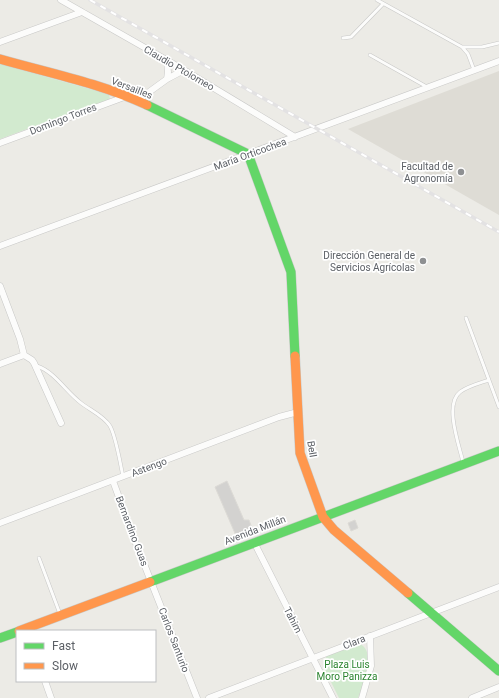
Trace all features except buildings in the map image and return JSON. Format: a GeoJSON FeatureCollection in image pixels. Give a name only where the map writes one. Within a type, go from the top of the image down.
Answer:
{"type":"FeatureCollection","features":[{"type":"Feature","properties":{"kind":"street","name":"Claudio Ptolomeo"},"geometry":{"type":"LineString","coordinates":[[61,0],[184,70],[295,137]]}},
{"type":"Feature","properties":{"kind":"street"},"geometry":{"type":"LineString","coordinates":[[0,42],[82,12]]}},
{"type":"Feature","properties":{"kind":"street","name":"Versailles"},"geometry":{"type":"LineString","coordinates":[[0,60],[138,100],[248,154]]}},
{"type":"Feature","properties":{"kind":"street"},"geometry":{"type":"LineString","coordinates":[[167,61],[167,79]]}},
{"type":"Feature","properties":{"kind":"street","name":"María Orticochea"},"geometry":{"type":"LineString","coordinates":[[0,246],[499,61]]}},
{"type":"Feature","properties":{"kind":"street"},"geometry":{"type":"LineString","coordinates":[[138,100],[167,79],[184,70]]}},
{"type":"Feature","properties":{"kind":"street","name":"Domingo Torres"},"geometry":{"type":"LineString","coordinates":[[0,143],[127,96]]}},
{"type":"Feature","properties":{"kind":"street","name":"Bell"},"geometry":{"type":"LineString","coordinates":[[248,154],[291,272],[300,453],[323,517],[328,525],[499,670]]}},
{"type":"Feature","properties":{"kind":"street"},"geometry":{"type":"LineString","coordinates":[[0,286],[20,339],[24,355],[32,360],[61,423]]}},
{"type":"Feature","properties":{"kind":"street"},"geometry":{"type":"LineString","coordinates":[[0,364],[24,355]]}},
{"type":"Feature","properties":{"kind":"street","name":"Astengo"},"geometry":{"type":"LineString","coordinates":[[0,523],[279,417],[298,412]]}},
{"type":"Feature","properties":{"kind":"street","name":"Avenida Millán"},"geometry":{"type":"LineString","coordinates":[[25,630],[496,451]]}},
{"type":"Feature","properties":{"kind":"street","name":"Bernardino Guas"},"geometry":{"type":"LineString","coordinates":[[113,481],[135,541],[152,581]]}},
{"type":"Feature","properties":{"kind":"street","name":"Tahim"},"geometry":{"type":"LineString","coordinates":[[254,542],[333,698]]}},
{"type":"Feature","properties":{"kind":"street","name":"Carlos Santurio"},"geometry":{"type":"LineString","coordinates":[[152,581],[197,698]]}},
{"type":"Feature","properties":{"kind":"street","name":"Clara"},"geometry":{"type":"LineString","coordinates":[[209,698],[430,612],[499,587]]}},
{"type":"Feature","properties":{"kind":"street","name":"Avenida Millán"},"geometry":{"type":"LineString","coordinates":[[0,638],[16,633]]}},
{"type":"Feature","properties":{"kind":"street"},"geometry":{"type":"LineString","coordinates":[[362,698],[371,666],[370,636]]}},
{"type":"Feature","properties":{"kind":"street"},"geometry":{"type":"LineString","coordinates":[[45,682],[51,698]]}},
{"type":"Feature","properties":{"kind":"street"},"geometry":{"type":"LineString","coordinates":[[472,698],[499,687]]}},
{"type":"Feature","properties":{"kind":"lane"},"geometry":{"type":"LineString","coordinates":[[377,0],[462,47],[468,54],[474,70]]}},
{"type":"Feature","properties":{"kind":"lane"},"geometry":{"type":"LineString","coordinates":[[342,38],[350,37],[383,4]]}},
{"type":"Feature","properties":{"kind":"lane"},"geometry":{"type":"LineString","coordinates":[[462,47],[482,47],[499,43]]}},
{"type":"Feature","properties":{"kind":"lane"},"geometry":{"type":"LineString","coordinates":[[370,55],[427,87]]}},
{"type":"Feature","properties":{"kind":"lane"},"geometry":{"type":"LineString","coordinates":[[466,318],[499,407]]}},
{"type":"Feature","properties":{"kind":"lane"},"geometry":{"type":"LineString","coordinates":[[35,366],[43,368],[54,376],[72,396],[106,420],[111,428],[123,477]]}},
{"type":"Feature","properties":{"kind":"lane"},"geometry":{"type":"LineString","coordinates":[[463,464],[452,416],[452,405],[460,392],[489,380]]}},
{"type":"Feature","properties":{"kind":"lane"},"geometry":{"type":"LineString","coordinates":[[38,558],[60,616]]}},
{"type":"Feature","properties":{"kind":"shaded area","name":"Facultad de Agronomía"},"geometry":{"type":"Polygon","coordinates":[[[499,71],[499,215],[348,129],[499,71]]]}},
{"type":"Feature","properties":{"kind":"green space"},"geometry":{"type":"Polygon","coordinates":[[[0,64],[97,91],[109,95],[110,99],[0,139],[0,64]]]}},
{"type":"Feature","properties":{"kind":"green space","name":"Plaza Luis Moro Panizza"},"geometry":{"type":"Polygon","coordinates":[[[360,644],[365,648],[368,654],[368,661],[365,677],[358,698],[339,698],[323,666],[323,661],[327,656],[360,644]]]}},
{"type":"Feature","properties":{"kind":"railway"},"geometry":{"type":"LineString","coordinates":[[90,0],[499,232]]}},
{"type":"Feature","properties":{"kind":"traffic: fast"},"geometry":{"type":"LineString","coordinates":[[147,105],[248,154],[291,272],[295,356]]}},
{"type":"Feature","properties":{"kind":"traffic: fast"},"geometry":{"type":"LineString","coordinates":[[150,582],[499,451]]}},
{"type":"Feature","properties":{"kind":"traffic: fast"},"geometry":{"type":"LineString","coordinates":[[408,593],[499,671]]}},
{"type":"Feature","properties":{"kind":"traffic: fast"},"geometry":{"type":"LineString","coordinates":[[0,638],[16,632]]}},
{"type":"Feature","properties":{"kind":"traffic: slow"},"geometry":{"type":"LineString","coordinates":[[0,59],[93,84],[147,105]]}},
{"type":"Feature","properties":{"kind":"traffic: slow"},"geometry":{"type":"LineString","coordinates":[[295,356],[300,453],[323,517],[334,530],[408,593]]}},
{"type":"Feature","properties":{"kind":"traffic: slow"},"geometry":{"type":"LineString","coordinates":[[22,630],[150,582]]}},
{"type":"Feature","properties":{"kind":"place","name":"Facultad de Agronomía"},"geometry":{"type":"Point","coordinates":[461,172]}},
{"type":"Feature","properties":{"kind":"place","name":"Dirección General de Servicios Agrícolas"},"geometry":{"type":"Point","coordinates":[423,261]}}]}
